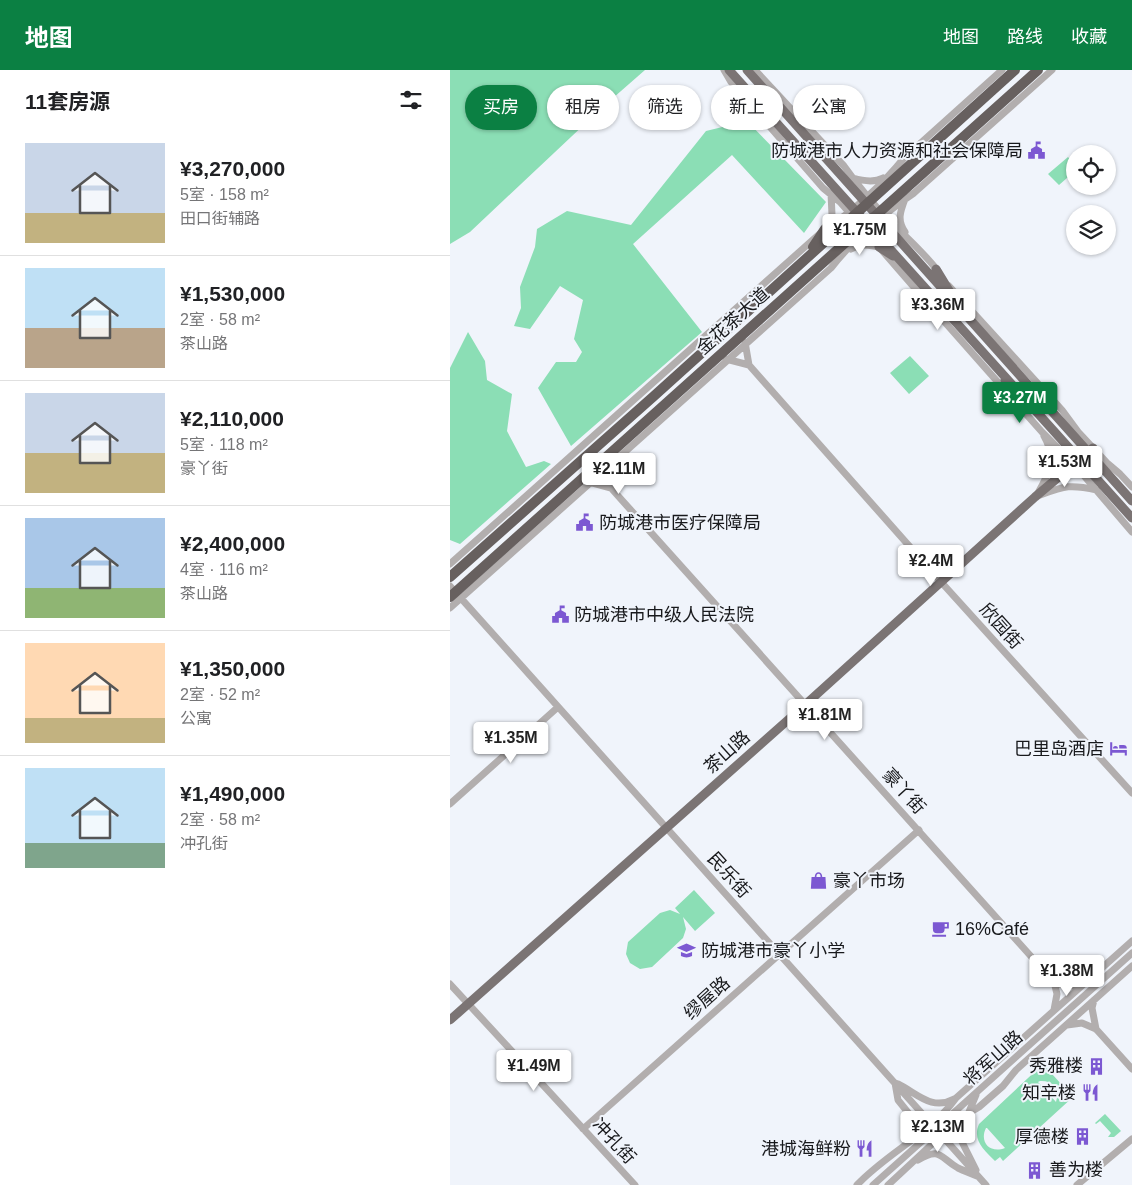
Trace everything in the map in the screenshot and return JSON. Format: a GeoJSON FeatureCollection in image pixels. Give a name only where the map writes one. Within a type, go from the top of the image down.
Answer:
{"type":"FeatureCollection","features":[{"type":"Feature","properties":{"kind":"highway","name":"金花茶大道"},"geometry":{"type":"LineString","coordinates":[[450,577],[572,462],[650,392],[806,259],[867,199],[1016,70]]}},
{"type":"Feature","properties":{"kind":"highway","name":"金花茶大道"},"geometry":{"type":"LineString","coordinates":[[454,593],[587,479],[743,340],[812,272],[881,215],[916,179],[1045,71]]}},
{"type":"Feature","properties":{"kind":"highway"},"geometry":{"type":"LineString","coordinates":[[905,199],[916,179]]}},
{"type":"Feature","properties":{"kind":"highway"},"geometry":{"type":"LineString","coordinates":[[806,259],[825,229]]}},
{"type":"Feature","properties":{"kind":"highway"},"geometry":{"type":"LineString","coordinates":[[812,272],[840,255]]}},
{"type":"Feature","properties":{"kind":"main road"},"geometry":{"type":"LineString","coordinates":[[729,70],[788,142],[825,176],[853,212],[904,262],[1001,371],[1077,462],[1132,518]]}},
{"type":"Feature","properties":{"kind":"main road"},"geometry":{"type":"LineString","coordinates":[[747,70],[762,82],[833,168],[867,199],[960,310],[1090,450],[1132,501]]}},
{"type":"Feature","properties":{"kind":"main road"},"geometry":{"type":"LineString","coordinates":[[833,168],[853,178]]}},
{"type":"Feature","properties":{"kind":"main road"},"geometry":{"type":"LineString","coordinates":[[878,246],[904,262]]}},
{"type":"Feature","properties":{"kind":"main road"},"geometry":{"type":"LineString","coordinates":[[936,269],[960,310]]}},
{"type":"Feature","properties":{"kind":"main road"},"geometry":{"type":"LineString","coordinates":[[1001,371],[1015,402]]}},
{"type":"Feature","properties":{"kind":"main road","name":"茶山路"},"geometry":{"type":"LineString","coordinates":[[450,1020],[1090,450]]}},
{"type":"Feature","properties":{"kind":"street"},"geometry":{"type":"LineString","coordinates":[[709,340],[825,229],[853,212],[823,188],[788,142],[730,82],[724,70]]}},
{"type":"Feature","properties":{"kind":"street"},"geometry":{"type":"LineString","coordinates":[[756,70],[762,82],[820,139],[853,178],[867,199],[904,158],[1002,70]]}},
{"type":"Feature","properties":{"kind":"street"},"geometry":{"type":"LineString","coordinates":[[908,237],[881,215],[914,193],[1045,71]]}},
{"type":"Feature","properties":{"kind":"street"},"geometry":{"type":"LineString","coordinates":[[853,178],[868,181],[878,180],[892,173]]}},
{"type":"Feature","properties":{"kind":"street"},"geometry":{"type":"LineString","coordinates":[[825,176],[832,196],[832,215],[825,229]]}},
{"type":"Feature","properties":{"kind":"street"},"geometry":{"type":"LineString","coordinates":[[905,199],[899,216],[901,226],[908,237],[976,316],[1062,410],[1090,450],[1132,486]]}},
{"type":"Feature","properties":{"kind":"street"},"geometry":{"type":"LineString","coordinates":[[749,365],[743,340],[831,268],[840,255],[867,227],[878,246],[1015,402],[1042,432],[1077,462],[1096,490],[1132,532]]}},
{"type":"Feature","properties":{"kind":"street"},"geometry":{"type":"LineString","coordinates":[[840,255],[865,244],[878,246]]}},
{"type":"Feature","properties":{"kind":"street"},"geometry":{"type":"LineString","coordinates":[[724,357],[749,365]]}},
{"type":"Feature","properties":{"kind":"street","name":"欣园街"},"geometry":{"type":"LineString","coordinates":[[749,365],[942,583],[1132,793]]}},
{"type":"Feature","properties":{"kind":"street"},"geometry":{"type":"LineString","coordinates":[[1035,497],[1050,472],[1051,449],[1042,432]]}},
{"type":"Feature","properties":{"kind":"street"},"geometry":{"type":"LineString","coordinates":[[608,460],[611,488]]}},
{"type":"Feature","properties":{"kind":"street"},"geometry":{"type":"LineString","coordinates":[[450,564],[572,462]]}},
{"type":"Feature","properties":{"kind":"street"},"geometry":{"type":"LineString","coordinates":[[587,479],[611,488]]}},
{"type":"Feature","properties":{"kind":"street"},"geometry":{"type":"LineString","coordinates":[[1035,497],[1064,486],[1079,486],[1096,490],[1118,502]]}},
{"type":"Feature","properties":{"kind":"street","name":"豪丫街"},"geometry":{"type":"LineString","coordinates":[[611,488],[1054,982]]}},
{"type":"Feature","properties":{"kind":"street"},"geometry":{"type":"LineString","coordinates":[[450,608],[454,593]]}},
{"type":"Feature","properties":{"kind":"street","name":"民乐街"},"geometry":{"type":"LineString","coordinates":[[454,593],[986,1185]]}},
{"type":"Feature","properties":{"kind":"street"},"geometry":{"type":"LineString","coordinates":[[450,804],[558,707]]}},
{"type":"Feature","properties":{"kind":"street","name":"缪屋路"},"geometry":{"type":"LineString","coordinates":[[583,1129],[918,830]]}},
{"type":"Feature","properties":{"kind":"street"},"geometry":{"type":"LineString","coordinates":[[913,1163],[956,1098],[1132,941]]}},
{"type":"Feature","properties":{"kind":"street","name":"将军山路"},"geometry":{"type":"LineString","coordinates":[[874,1185],[1132,954]]}},
{"type":"Feature","properties":{"kind":"street"},"geometry":{"type":"LineString","coordinates":[[1101,968],[1122,962]]}},
{"type":"Feature","properties":{"kind":"street"},"geometry":{"type":"LineString","coordinates":[[1114,982],[1122,962]]}},
{"type":"Feature","properties":{"kind":"street"},"geometry":{"type":"LineString","coordinates":[[858,1185],[888,1157],[906,1144],[959,1119],[985,1102],[1041,1048],[1132,966]]}},
{"type":"Feature","properties":{"kind":"street"},"geometry":{"type":"LineString","coordinates":[[1054,982],[1067,986],[1082,985]]}},
{"type":"Feature","properties":{"kind":"street"},"geometry":{"type":"LineString","coordinates":[[1054,982],[1057,994],[1054,1010]]}},
{"type":"Feature","properties":{"kind":"street","name":"冲孔街"},"geometry":{"type":"LineString","coordinates":[[450,984],[635,1185]]}},
{"type":"Feature","properties":{"kind":"street"},"geometry":{"type":"LineString","coordinates":[[1094,1000],[1092,1008],[1096,1029]]}},
{"type":"Feature","properties":{"kind":"street"},"geometry":{"type":"LineString","coordinates":[[1066,1025],[1082,1024],[1096,1029],[1132,1069]]}},
{"type":"Feature","properties":{"kind":"street"},"geometry":{"type":"LineString","coordinates":[[1022,1052],[1029,1033]]}},
{"type":"Feature","properties":{"kind":"street"},"geometry":{"type":"LineString","coordinates":[[1022,1052],[1041,1048]]}},
{"type":"Feature","properties":{"kind":"street"},"geometry":{"type":"LineString","coordinates":[[979,1077],[1001,1070]]}},
{"type":"Feature","properties":{"kind":"street"},"geometry":{"type":"LineString","coordinates":[[895,1083],[930,1103],[939,1104],[956,1098]]}},
{"type":"Feature","properties":{"kind":"street"},"geometry":{"type":"LineString","coordinates":[[895,1083],[898,1100],[910,1115],[913,1124],[897,1164]]}},
{"type":"Feature","properties":{"kind":"street"},"geometry":{"type":"LineString","coordinates":[[978,1092],[967,1114],[961,1131],[961,1140],[979,1177]]}},
{"type":"Feature","properties":{"kind":"street"},"geometry":{"type":"LineString","coordinates":[[1077,1185],[1132,1139]]}},
{"type":"Feature","properties":{"kind":"street"},"geometry":{"type":"LineString","coordinates":[[888,1184],[913,1163],[927,1155],[934,1154],[944,1156],[956,1167],[979,1177]]}},
{"type":"Feature","properties":{"kind":"green space"},"geometry":{"type":"Polygon","coordinates":[[[450,70],[645,70],[619,93],[619,85],[547,85],[547,130],[578,130],[470,232],[450,244],[450,70]]]}},
{"type":"Feature","properties":{"kind":"green space"},"geometry":{"type":"Polygon","coordinates":[[[756,130],[826,202],[804,233],[732,155],[633,244],[702,332],[571,446],[538,388],[556,362],[576,362],[582,352],[574,339],[583,300],[560,286],[530,329],[514,326],[521,308],[520,287],[535,247],[537,229],[567,211],[631,225],[706,131],[756,130]]]}},
{"type":"Feature","properties":{"kind":"green space"},"geometry":{"type":"Polygon","coordinates":[[[1066,159],[1066,179],[1059,185],[1048,174],[1066,159]]]}},
{"type":"Feature","properties":{"kind":"green space"},"geometry":{"type":"Polygon","coordinates":[[[468,332],[485,361],[487,380],[512,394],[507,431],[526,467],[544,461],[551,464],[460,544],[450,540],[450,368],[468,332]]]}},
{"type":"Feature","properties":{"kind":"green space"},"geometry":{"type":"Polygon","coordinates":[[[910,356],[929,376],[909,394],[890,373],[910,356]]]}},
{"type":"Feature","properties":{"kind":"green space"},"geometry":{"type":"Polygon","coordinates":[[[694,890],[715,913],[695,931],[683,917],[686,929],[683,938],[652,967],[640,969],[630,963],[626,954],[628,942],[660,913],[670,910],[680,914],[675,908],[694,890]]]}},
{"type":"Feature","properties":{"kind":"green space"},"geometry":{"type":"Polygon","coordinates":[[[1043,1064],[1062,1085],[1064,1094],[1068,1091],[1073,1097],[1003,1161],[1000,1157],[995,1161],[980,1144],[977,1135],[979,1124],[1043,1064]],[[1038,1082],[1056,1102],[1057,1093],[1054,1086],[1049,1082],[1038,1082]],[[987,1128],[984,1138],[987,1146],[995,1149],[1005,1148],[987,1128]]]}},
{"type":"Feature","properties":{"kind":"green space"},"geometry":{"type":"Polygon","coordinates":[[[1105,1114],[1121,1131],[1114,1137],[1108,1137],[1111,1133],[1100,1121],[1095,1123],[1105,1114]]]}},
{"type":"Feature","properties":{"kind":"place","name":"防城港市人力资源和社会保障局"},"geometry":{"type":"Point","coordinates":[1037,151]}},
{"type":"Feature","properties":{"kind":"place","name":"防城港市医疗保障局"},"geometry":{"type":"Point","coordinates":[585,523]}},
{"type":"Feature","properties":{"kind":"place","name":"防城港市中级人民法院"},"geometry":{"type":"Point","coordinates":[560,615]}},
{"type":"Feature","properties":{"kind":"place","name":"巴里岛酒店"},"geometry":{"type":"Point","coordinates":[1118,749]}},
{"type":"Feature","properties":{"kind":"place","name":"豪丫市场"},"geometry":{"type":"Point","coordinates":[819,881]}},
{"type":"Feature","properties":{"kind":"place","name":"16%Café"},"geometry":{"type":"Point","coordinates":[941,929]}},
{"type":"Feature","properties":{"kind":"place","name":"防城港市豪丫小学"},"geometry":{"type":"Point","coordinates":[687,951]}},
{"type":"Feature","properties":{"kind":"place","name":"秀雅楼"},"geometry":{"type":"Point","coordinates":[1097,1066]}},
{"type":"Feature","properties":{"kind":"place","name":"知辛楼"},"geometry":{"type":"Point","coordinates":[1090,1093]}},
{"type":"Feature","properties":{"kind":"place","name":"厚德楼"},"geometry":{"type":"Point","coordinates":[1083,1137]}},
{"type":"Feature","properties":{"kind":"place","name":"港城海鲜粉"},"geometry":{"type":"Point","coordinates":[865,1149]}},
{"type":"Feature","properties":{"kind":"place","name":"善为楼"},"geometry":{"type":"Point","coordinates":[1035,1170]}}]}
